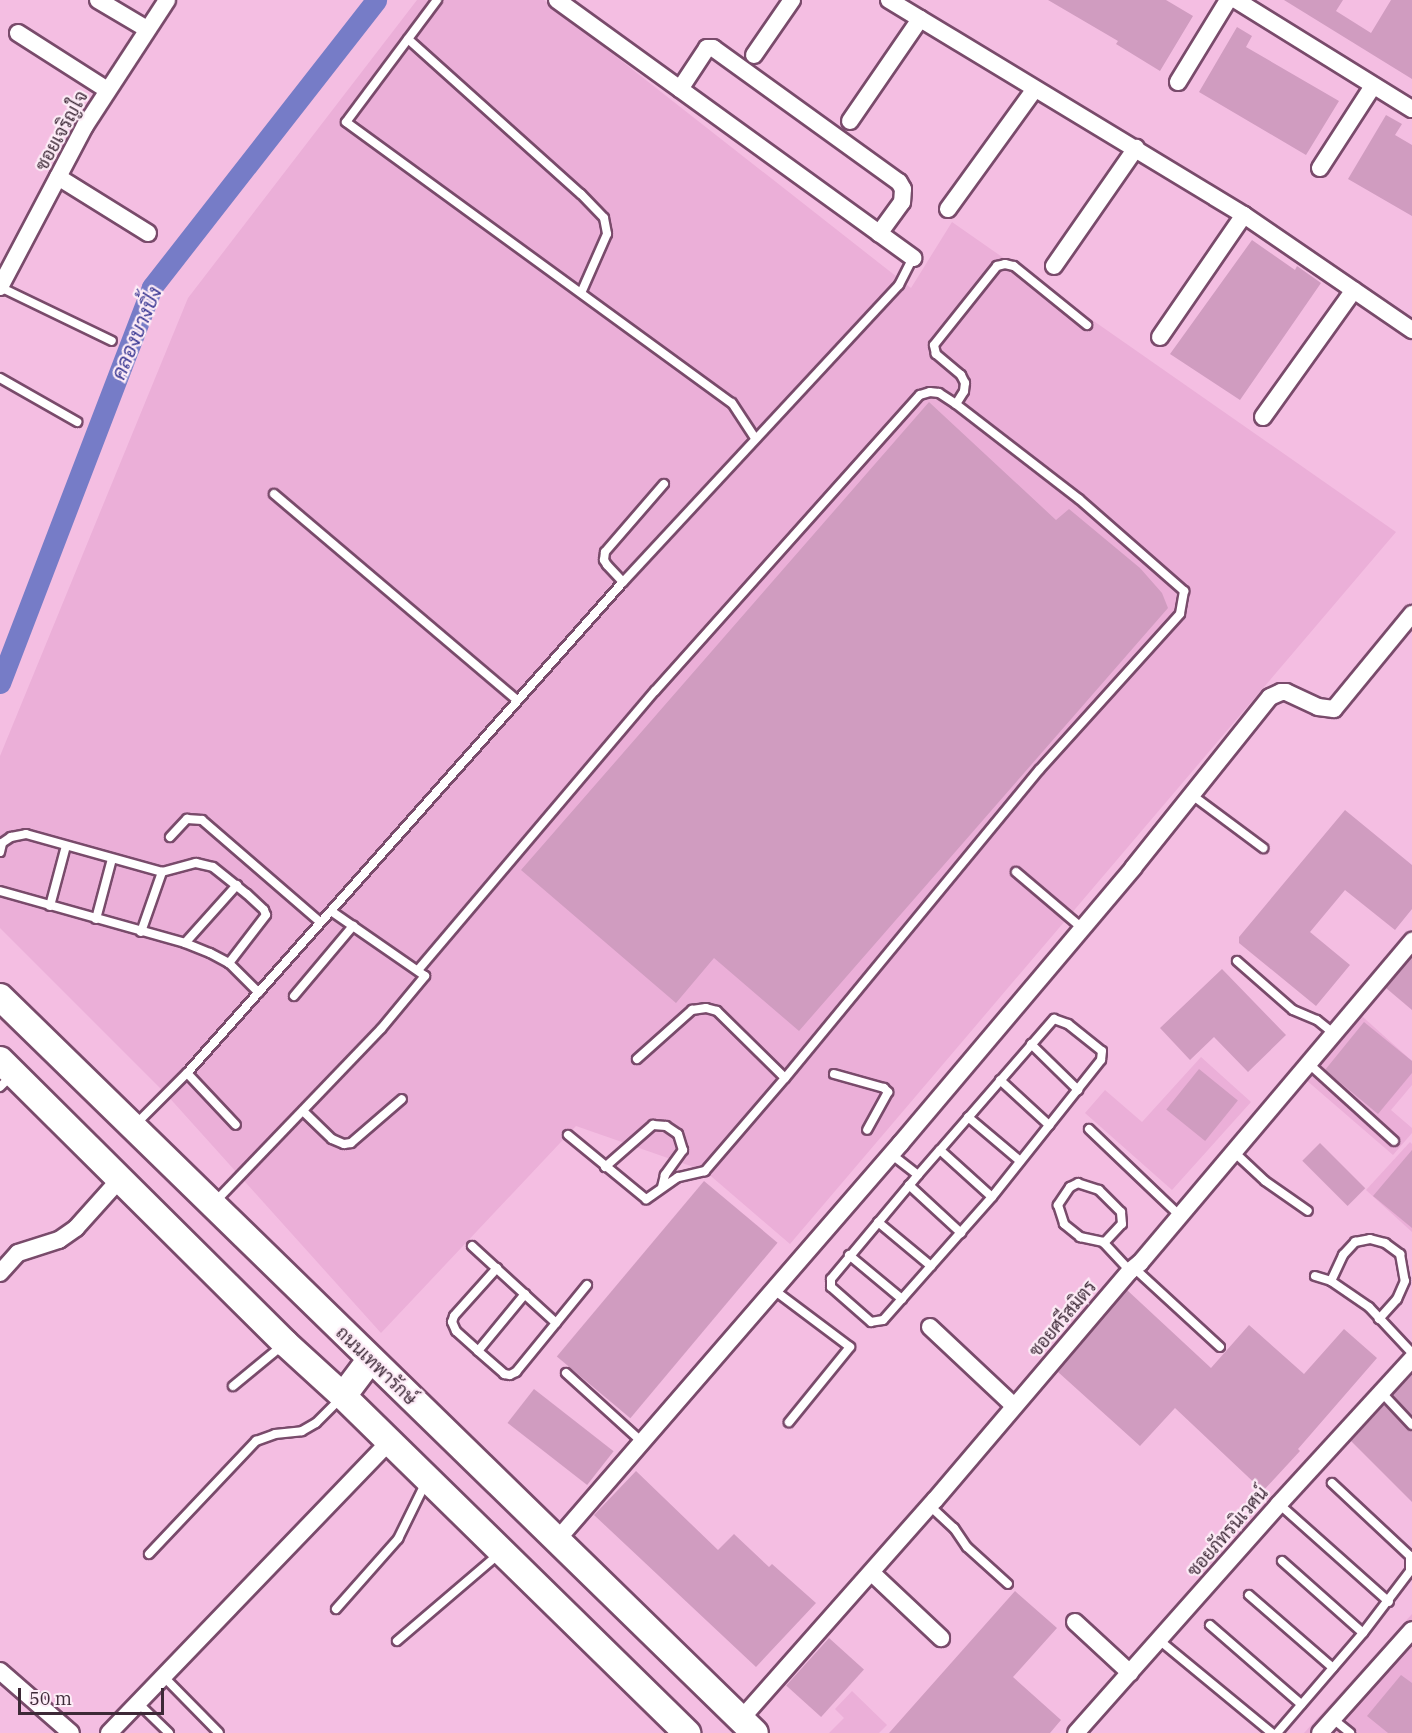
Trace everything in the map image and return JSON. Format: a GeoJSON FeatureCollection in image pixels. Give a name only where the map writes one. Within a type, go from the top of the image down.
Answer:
{"type":"FeatureCollection","features":[{"type":"Feature","properties":{"kind":"main road","name":"ถนนเทพารักษ์"},"geometry":{"type":"LineString","coordinates":[[0,997],[369,1360],[748,1726]]}},
{"type":"Feature","properties":{"kind":"main road"},"geometry":{"type":"LineString","coordinates":[[4,1074],[120,1179],[285,1343],[343,1396],[687,1733]]}},
{"type":"Feature","properties":{"kind":"main road"},"geometry":{"type":"LineString","coordinates":[[343,1396],[369,1360]]}},
{"type":"Feature","properties":{"kind":"street"},"geometry":{"type":"LineString","coordinates":[[98,0],[147,28]]}},
{"type":"Feature","properties":{"kind":"street","name":"ซอยเจริญใจ"},"geometry":{"type":"LineString","coordinates":[[0,287],[107,90],[167,0]]}},
{"type":"Feature","properties":{"kind":"street"},"geometry":{"type":"LineString","coordinates":[[556,0],[913,258]]}},
{"type":"Feature","properties":{"kind":"street"},"geometry":{"type":"LineString","coordinates":[[754,55],[792,0]]}},
{"type":"Feature","properties":{"kind":"street"},"geometry":{"type":"LineString","coordinates":[[889,0],[1034,90],[1136,148],[1244,215],[1412,330]]}},
{"type":"Feature","properties":{"kind":"street"},"geometry":{"type":"LineString","coordinates":[[1178,82],[1228,0]]}},
{"type":"Feature","properties":{"kind":"street"},"geometry":{"type":"LineString","coordinates":[[1236,0],[1373,87],[1412,109]]}},
{"type":"Feature","properties":{"kind":"street"},"geometry":{"type":"LineString","coordinates":[[850,121],[920,19]]}},
{"type":"Feature","properties":{"kind":"street"},"geometry":{"type":"LineString","coordinates":[[18,33],[107,90]]}},
{"type":"Feature","properties":{"kind":"street"},"geometry":{"type":"LineString","coordinates":[[680,89],[707,48],[713,48],[899,182],[903,189],[902,202],[879,234]]}},
{"type":"Feature","properties":{"kind":"street"},"geometry":{"type":"LineString","coordinates":[[1320,168],[1373,87]]}},
{"type":"Feature","properties":{"kind":"street"},"geometry":{"type":"LineString","coordinates":[[948,209],[1034,90]]}},
{"type":"Feature","properties":{"kind":"street"},"geometry":{"type":"LineString","coordinates":[[1054,266],[1136,148]]}},
{"type":"Feature","properties":{"kind":"street"},"geometry":{"type":"LineString","coordinates":[[58,177],[148,233]]}},
{"type":"Feature","properties":{"kind":"street"},"geometry":{"type":"LineString","coordinates":[[1160,337],[1244,215]]}},
{"type":"Feature","properties":{"kind":"street"},"geometry":{"type":"LineString","coordinates":[[1263,417],[1354,290]]}},
{"type":"Feature","properties":{"kind":"street"},"geometry":{"type":"LineString","coordinates":[[557,1540],[891,1155],[1082,928],[1270,697],[1286,692],[1318,707],[1334,709],[1412,614]]}},
{"type":"Feature","properties":{"kind":"street","name":"ซอยศรีสมิตร"},"geometry":{"type":"LineString","coordinates":[[748,1726],[872,1573],[1131,1269],[1140,1263],[1412,941]]}},
{"type":"Feature","properties":{"kind":"street"},"geometry":{"type":"LineString","coordinates":[[0,1273],[18,1253],[59,1240],[76,1228],[120,1179]]}},
{"type":"Feature","properties":{"kind":"street"},"geometry":{"type":"LineString","coordinates":[[930,1328],[1014,1406]]}},
{"type":"Feature","properties":{"kind":"street","name":"ซอยภัทรนิเวศน์"},"geometry":{"type":"LineString","coordinates":[[1076,1733],[1279,1504],[1412,1359]]}},
{"type":"Feature","properties":{"kind":"street"},"geometry":{"type":"LineString","coordinates":[[110,1733],[389,1442]]}},
{"type":"Feature","properties":{"kind":"street"},"geometry":{"type":"LineString","coordinates":[[872,1573],[940,1638]]}},
{"type":"Feature","properties":{"kind":"street"},"geometry":{"type":"LineString","coordinates":[[1075,1622],[1130,1673]]}},
{"type":"Feature","properties":{"kind":"street"},"geometry":{"type":"LineString","coordinates":[[1320,1733],[1412,1630]]}},
{"type":"Feature","properties":{"kind":"street"},"geometry":{"type":"LineString","coordinates":[[0,1671],[71,1733]]}},
{"type":"Feature","properties":{"kind":"lane"},"geometry":{"type":"LineString","coordinates":[[437,0],[346,122],[732,403],[755,438]]}},
{"type":"Feature","properties":{"kind":"lane"},"geometry":{"type":"LineString","coordinates":[[408,39],[581,194],[604,218],[607,234],[581,293]]}},
{"type":"Feature","properties":{"kind":"lane"},"geometry":{"type":"LineString","coordinates":[[132,1127],[187,1073],[623,582],[899,285],[913,258]]}},
{"type":"Feature","properties":{"kind":"lane"},"geometry":{"type":"LineString","coordinates":[[956,404],[964,391],[965,382],[961,375],[936,354],[934,345],[997,266],[1005,264],[1014,266],[1087,325]]}},
{"type":"Feature","properties":{"kind":"lane"},"geometry":{"type":"LineString","coordinates":[[0,287],[112,341]]}},
{"type":"Feature","properties":{"kind":"lane"},"geometry":{"type":"LineString","coordinates":[[0,378],[77,422]]}},
{"type":"Feature","properties":{"kind":"lane"},"geometry":{"type":"LineString","coordinates":[[418,970],[655,691],[920,395],[930,392],[939,393],[956,404],[1088,507],[1184,591],[1180,614],[1039,770],[785,1078],[705,1171],[678,1177],[646,1199],[568,1135]]}},
{"type":"Feature","properties":{"kind":"lane"},"geometry":{"type":"LineString","coordinates":[[623,582],[607,565],[604,560],[605,552],[664,484]]}},
{"type":"Feature","properties":{"kind":"lane"},"geometry":{"type":"LineString","coordinates":[[274,494],[518,700]]}},
{"type":"Feature","properties":{"kind":"lane"},"geometry":{"type":"LineString","coordinates":[[1192,795],[1263,848]]}},
{"type":"Feature","properties":{"kind":"lane"},"geometry":{"type":"LineString","coordinates":[[170,837],[188,819],[202,820],[320,922]]}},
{"type":"Feature","properties":{"kind":"lane"},"geometry":{"type":"LineString","coordinates":[[0,852],[2,843],[17,834],[26,834],[162,872],[203,863],[225,874],[264,910],[266,915],[229,963]]}},
{"type":"Feature","properties":{"kind":"lane"},"geometry":{"type":"LineString","coordinates":[[50,906],[66,846]]}},
{"type":"Feature","properties":{"kind":"lane"},"geometry":{"type":"LineString","coordinates":[[96,919],[112,859]]}},
{"type":"Feature","properties":{"kind":"lane"},"geometry":{"type":"LineString","coordinates":[[141,932],[162,872]]}},
{"type":"Feature","properties":{"kind":"lane"},"geometry":{"type":"LineString","coordinates":[[1016,872],[1082,928]]}},
{"type":"Feature","properties":{"kind":"lane"},"geometry":{"type":"LineString","coordinates":[[185,944],[237,885]]}},
{"type":"Feature","properties":{"kind":"lane"},"geometry":{"type":"LineString","coordinates":[[0,891],[185,944],[229,963],[259,993]]}},
{"type":"Feature","properties":{"kind":"lane"},"geometry":{"type":"LineString","coordinates":[[212,1205],[381,1029],[425,976],[331,910]]}},
{"type":"Feature","properties":{"kind":"lane"},"geometry":{"type":"LineString","coordinates":[[294,996],[353,926]]}},
{"type":"Feature","properties":{"kind":"lane"},"geometry":{"type":"LineString","coordinates":[[1237,961],[1293,1010],[1317,1020],[1333,1033]]}},
{"type":"Feature","properties":{"kind":"lane"},"geometry":{"type":"LineString","coordinates":[[637,1059],[692,1010],[706,1008],[717,1011],[785,1078]]}},
{"type":"Feature","properties":{"kind":"lane"},"geometry":{"type":"LineString","coordinates":[[1054,1019],[1059,1019],[1102,1051],[1101,1060],[961,1233],[884,1320],[871,1322],[831,1287],[831,1279],[849,1255],[1031,1044],[1054,1019]]}},
{"type":"Feature","properties":{"kind":"lane"},"geometry":{"type":"LineString","coordinates":[[1031,1044],[1078,1089]]}},
{"type":"Feature","properties":{"kind":"lane"},"geometry":{"type":"LineString","coordinates":[[1308,1063],[1394,1141]]}},
{"type":"Feature","properties":{"kind":"lane"},"geometry":{"type":"LineString","coordinates":[[187,1073],[236,1125]]}},
{"type":"Feature","properties":{"kind":"lane"},"geometry":{"type":"LineString","coordinates":[[834,1074],[884,1088],[888,1092],[867,1130]]}},
{"type":"Feature","properties":{"kind":"lane"},"geometry":{"type":"LineString","coordinates":[[1000,1080],[1049,1125]]}},
{"type":"Feature","properties":{"kind":"lane"},"geometry":{"type":"LineString","coordinates":[[303,1111],[332,1138],[344,1144],[351,1143],[402,1099]]}},
{"type":"Feature","properties":{"kind":"lane"},"geometry":{"type":"LineString","coordinates":[[968,1117],[1020,1161]]}},
{"type":"Feature","properties":{"kind":"lane"},"geometry":{"type":"LineString","coordinates":[[605,1167],[653,1125],[666,1126],[678,1134],[683,1150],[665,1175],[662,1187]]}},
{"type":"Feature","properties":{"kind":"lane"},"geometry":{"type":"LineString","coordinates":[[1089,1129],[1179,1215]]}},
{"type":"Feature","properties":{"kind":"lane"},"geometry":{"type":"LineString","coordinates":[[940,1150],[992,1197]]}},
{"type":"Feature","properties":{"kind":"lane"},"geometry":{"type":"LineString","coordinates":[[1234,1152],[1266,1181],[1308,1211]]}},
{"type":"Feature","properties":{"kind":"lane"},"geometry":{"type":"LineString","coordinates":[[891,1155],[918,1175]]}},
{"type":"Feature","properties":{"kind":"lane"},"geometry":{"type":"LineString","coordinates":[[1104,1243],[1122,1224],[1120,1212],[1099,1190],[1078,1183],[1070,1187],[1059,1200],[1058,1210],[1064,1224],[1080,1238],[1104,1243],[1220,1347]]}},
{"type":"Feature","properties":{"kind":"lane"},"geometry":{"type":"LineString","coordinates":[[909,1185],[961,1233]]}},
{"type":"Feature","properties":{"kind":"lane"},"geometry":{"type":"LineString","coordinates":[[878,1222],[931,1266]]}},
{"type":"Feature","properties":{"kind":"lane"},"geometry":{"type":"LineString","coordinates":[[1331,1281],[1343,1255],[1355,1242],[1370,1239],[1385,1243],[1400,1254],[1405,1281],[1397,1299],[1379,1319]]}},
{"type":"Feature","properties":{"kind":"lane"},"geometry":{"type":"LineString","coordinates":[[472,1246],[556,1323]]}},
{"type":"Feature","properties":{"kind":"lane"},"geometry":{"type":"LineString","coordinates":[[849,1255],[902,1299]]}},
{"type":"Feature","properties":{"kind":"lane"},"geometry":{"type":"LineString","coordinates":[[497,1268],[454,1316],[452,1322],[456,1331],[504,1374],[510,1375],[516,1372],[586,1286]]}},
{"type":"Feature","properties":{"kind":"lane"},"geometry":{"type":"LineString","coordinates":[[1315,1276],[1331,1281],[1369,1307],[1412,1353]]}},
{"type":"Feature","properties":{"kind":"lane"},"geometry":{"type":"LineString","coordinates":[[774,1290],[850,1347],[789,1422]]}},
{"type":"Feature","properties":{"kind":"lane"},"geometry":{"type":"LineString","coordinates":[[478,1351],[525,1294]]}},
{"type":"Feature","properties":{"kind":"lane"},"geometry":{"type":"LineString","coordinates":[[233,1386],[285,1343]]}},
{"type":"Feature","properties":{"kind":"lane"},"geometry":{"type":"LineString","coordinates":[[566,1373],[642,1442]]}},
{"type":"Feature","properties":{"kind":"lane"},"geometry":{"type":"LineString","coordinates":[[1381,1392],[1412,1425]]}},
{"type":"Feature","properties":{"kind":"lane"},"geometry":{"type":"LineString","coordinates":[[149,1554],[256,1441],[275,1434],[302,1431],[316,1423],[343,1396]]}},
{"type":"Feature","properties":{"kind":"lane"},"geometry":{"type":"LineString","coordinates":[[336,1609],[398,1539],[427,1479]]}},
{"type":"Feature","properties":{"kind":"lane"},"geometry":{"type":"LineString","coordinates":[[1277,1733],[1389,1602],[1408,1578],[1412,1564],[1410,1556],[1332,1483]]}},
{"type":"Feature","properties":{"kind":"lane"},"geometry":{"type":"LineString","coordinates":[[1279,1504],[1389,1602]]}},
{"type":"Feature","properties":{"kind":"lane"},"geometry":{"type":"LineString","coordinates":[[930,1506],[954,1528],[967,1547],[1008,1584]]}},
{"type":"Feature","properties":{"kind":"lane"},"geometry":{"type":"LineString","coordinates":[[397,1641],[502,1552]]}},
{"type":"Feature","properties":{"kind":"lane"},"geometry":{"type":"LineString","coordinates":[[1282,1561],[1364,1633]]}},
{"type":"Feature","properties":{"kind":"lane"},"geometry":{"type":"LineString","coordinates":[[1249,1595],[1334,1668]]}},
{"type":"Feature","properties":{"kind":"lane"},"geometry":{"type":"LineString","coordinates":[[1210,1625],[1300,1704]]}},
{"type":"Feature","properties":{"kind":"lane"},"geometry":{"type":"LineString","coordinates":[[1159,1640],[1272,1733]]}},
{"type":"Feature","properties":{"kind":"lane"},"geometry":{"type":"LineString","coordinates":[[164,1677],[219,1733]]}},
{"type":"Feature","properties":{"kind":"lane"},"geometry":{"type":"LineString","coordinates":[[138,1703],[169,1733]]}},
{"type":"Feature","properties":{"kind":"lane"},"geometry":{"type":"LineString","coordinates":[[1333,1719],[1350,1733]]}},
{"type":"Feature","properties":{"kind":"shaded area"},"geometry":{"type":"Polygon","coordinates":[[[417,0],[544,0],[911,288],[952,222],[1396,532],[790,1244],[705,1171],[576,1126],[381,1333],[166,1094],[0,928],[0,756],[188,298],[417,0]]]}},
{"type":"Feature","properties":{"kind":"shaded area"},"geometry":{"type":"Polygon","coordinates":[[[1354,1009],[1412,1061],[1412,1085],[1391,1110],[1412,1128],[1412,1133],[1393,1155],[1298,1073],[1354,1009]]]}},
{"type":"Feature","properties":{"kind":"shaded area"},"geometry":{"type":"Polygon","coordinates":[[[1201,1057],[1251,1102],[1172,1190],[1085,1113],[1105,1090],[1142,1122],[1201,1057]]]}},
{"type":"Feature","properties":{"kind":"shaded area"},"geometry":{"type":"Polygon","coordinates":[[[1410,1142],[1412,1144],[1412,1232],[1366,1190],[1410,1142]]]}},
{"type":"Feature","properties":{"kind":"shaded area"},"geometry":{"type":"Polygon","coordinates":[[[1412,1614],[1412,1733],[1304,1733],[1412,1614]]]}},
{"type":"Feature","properties":{"kind":"shaded area"},"geometry":{"type":"Polygon","coordinates":[[[852,1691],[887,1725],[879,1733],[829,1733],[844,1718],[835,1709],[852,1691]]]}},
{"type":"Feature","properties":{"kind":"building"},"geometry":{"type":"Polygon","coordinates":[[[1048,0],[1166,0],[1193,16],[1160,71],[1116,44],[1118,41],[1048,0]]]}},
{"type":"Feature","properties":{"kind":"building"},"geometry":{"type":"Polygon","coordinates":[[[1284,0],[1343,0],[1336,11],[1371,33],[1391,0],[1412,0],[1412,79],[1284,0]]]}},
{"type":"Feature","properties":{"kind":"building"},"geometry":{"type":"Polygon","coordinates":[[[1237,27],[1252,36],[1246,47],[1339,101],[1306,155],[1199,92],[1237,27]]]}},
{"type":"Feature","properties":{"kind":"building"},"geometry":{"type":"Polygon","coordinates":[[[1386,115],[1402,124],[1395,135],[1412,145],[1412,216],[1348,179],[1386,115]]]}},
{"type":"Feature","properties":{"kind":"building"},"geometry":{"type":"Polygon","coordinates":[[[1252,240],[1295,270],[1297,266],[1321,283],[1240,400],[1170,354],[1252,240]]]}},
{"type":"Feature","properties":{"kind":"building"},"geometry":{"type":"Polygon","coordinates":[[[929,402],[1056,520],[1069,509],[1140,568],[1162,593],[1168,608],[799,1031],[714,958],[676,1003],[521,870],[929,402]]]}},
{"type":"Feature","properties":{"kind":"building"},"geometry":{"type":"Polygon","coordinates":[[[1345,810],[1412,865],[1412,909],[1395,930],[1345,890],[1310,932],[1350,965],[1316,1006],[1239,943],[1239,937],[1345,810]]]}},
{"type":"Feature","properties":{"kind":"building"},"geometry":{"type":"Polygon","coordinates":[[[1412,957],[1412,1010],[1386,988],[1412,957]]]}},
{"type":"Feature","properties":{"kind":"building"},"geometry":{"type":"Polygon","coordinates":[[[1222,969],[1286,1035],[1248,1072],[1214,1037],[1190,1060],[1160,1028],[1222,969]]]}},
{"type":"Feature","properties":{"kind":"building"},"geometry":{"type":"Polygon","coordinates":[[[1364,1022],[1412,1061],[1412,1073],[1378,1114],[1325,1070],[1364,1022]]]}},
{"type":"Feature","properties":{"kind":"building"},"geometry":{"type":"Polygon","coordinates":[[[1199,1069],[1238,1100],[1205,1141],[1166,1109],[1199,1069]]]}},
{"type":"Feature","properties":{"kind":"building"},"geometry":{"type":"Polygon","coordinates":[[[1320,1143],[1365,1188],[1348,1206],[1302,1161],[1320,1143]]]}},
{"type":"Feature","properties":{"kind":"building"},"geometry":{"type":"Polygon","coordinates":[[[1412,1150],[1412,1228],[1373,1196],[1412,1150]]]}},
{"type":"Feature","properties":{"kind":"building"},"geometry":{"type":"Polygon","coordinates":[[[704,1181],[778,1243],[630,1418],[557,1356],[704,1181]]]}},
{"type":"Feature","properties":{"kind":"building"},"geometry":{"type":"Polygon","coordinates":[[[1127,1290],[1211,1368],[1249,1325],[1304,1374],[1344,1329],[1377,1358],[1298,1449],[1300,1451],[1263,1491],[1175,1408],[1140,1446],[1058,1372],[1127,1290]]]}},
{"type":"Feature","properties":{"kind":"building"},"geometry":{"type":"Polygon","coordinates":[[[1412,1375],[1412,1416],[1393,1395],[1412,1375]]]}},
{"type":"Feature","properties":{"kind":"building"},"geometry":{"type":"Polygon","coordinates":[[[534,1389],[614,1451],[587,1485],[508,1423],[534,1389]]]}},
{"type":"Feature","properties":{"kind":"building"},"geometry":{"type":"Polygon","coordinates":[[[1384,1405],[1412,1431],[1412,1502],[1351,1441],[1384,1405]]]}},
{"type":"Feature","properties":{"kind":"building"},"geometry":{"type":"Polygon","coordinates":[[[636,1471],[718,1550],[734,1534],[769,1567],[772,1564],[816,1603],[756,1667],[594,1515],[636,1471]]]}},
{"type":"Feature","properties":{"kind":"building"},"geometry":{"type":"Polygon","coordinates":[[[1015,1591],[1057,1628],[1013,1677],[1061,1720],[1050,1733],[889,1733],[1015,1591]]]}},
{"type":"Feature","properties":{"kind":"building"},"geometry":{"type":"Polygon","coordinates":[[[829,1638],[864,1669],[821,1717],[786,1686],[829,1638]]]}},
{"type":"Feature","properties":{"kind":"building"},"geometry":{"type":"Polygon","coordinates":[[[1401,1675],[1412,1683],[1412,1733],[1388,1733],[1367,1716],[1401,1675]]]}},
{"type":"Feature","properties":{"kind":"waterway","name":"คลองบางปิ้ง"},"geometry":{"type":"LineString","coordinates":[[0,683],[152,287],[376,0]]}}]}
